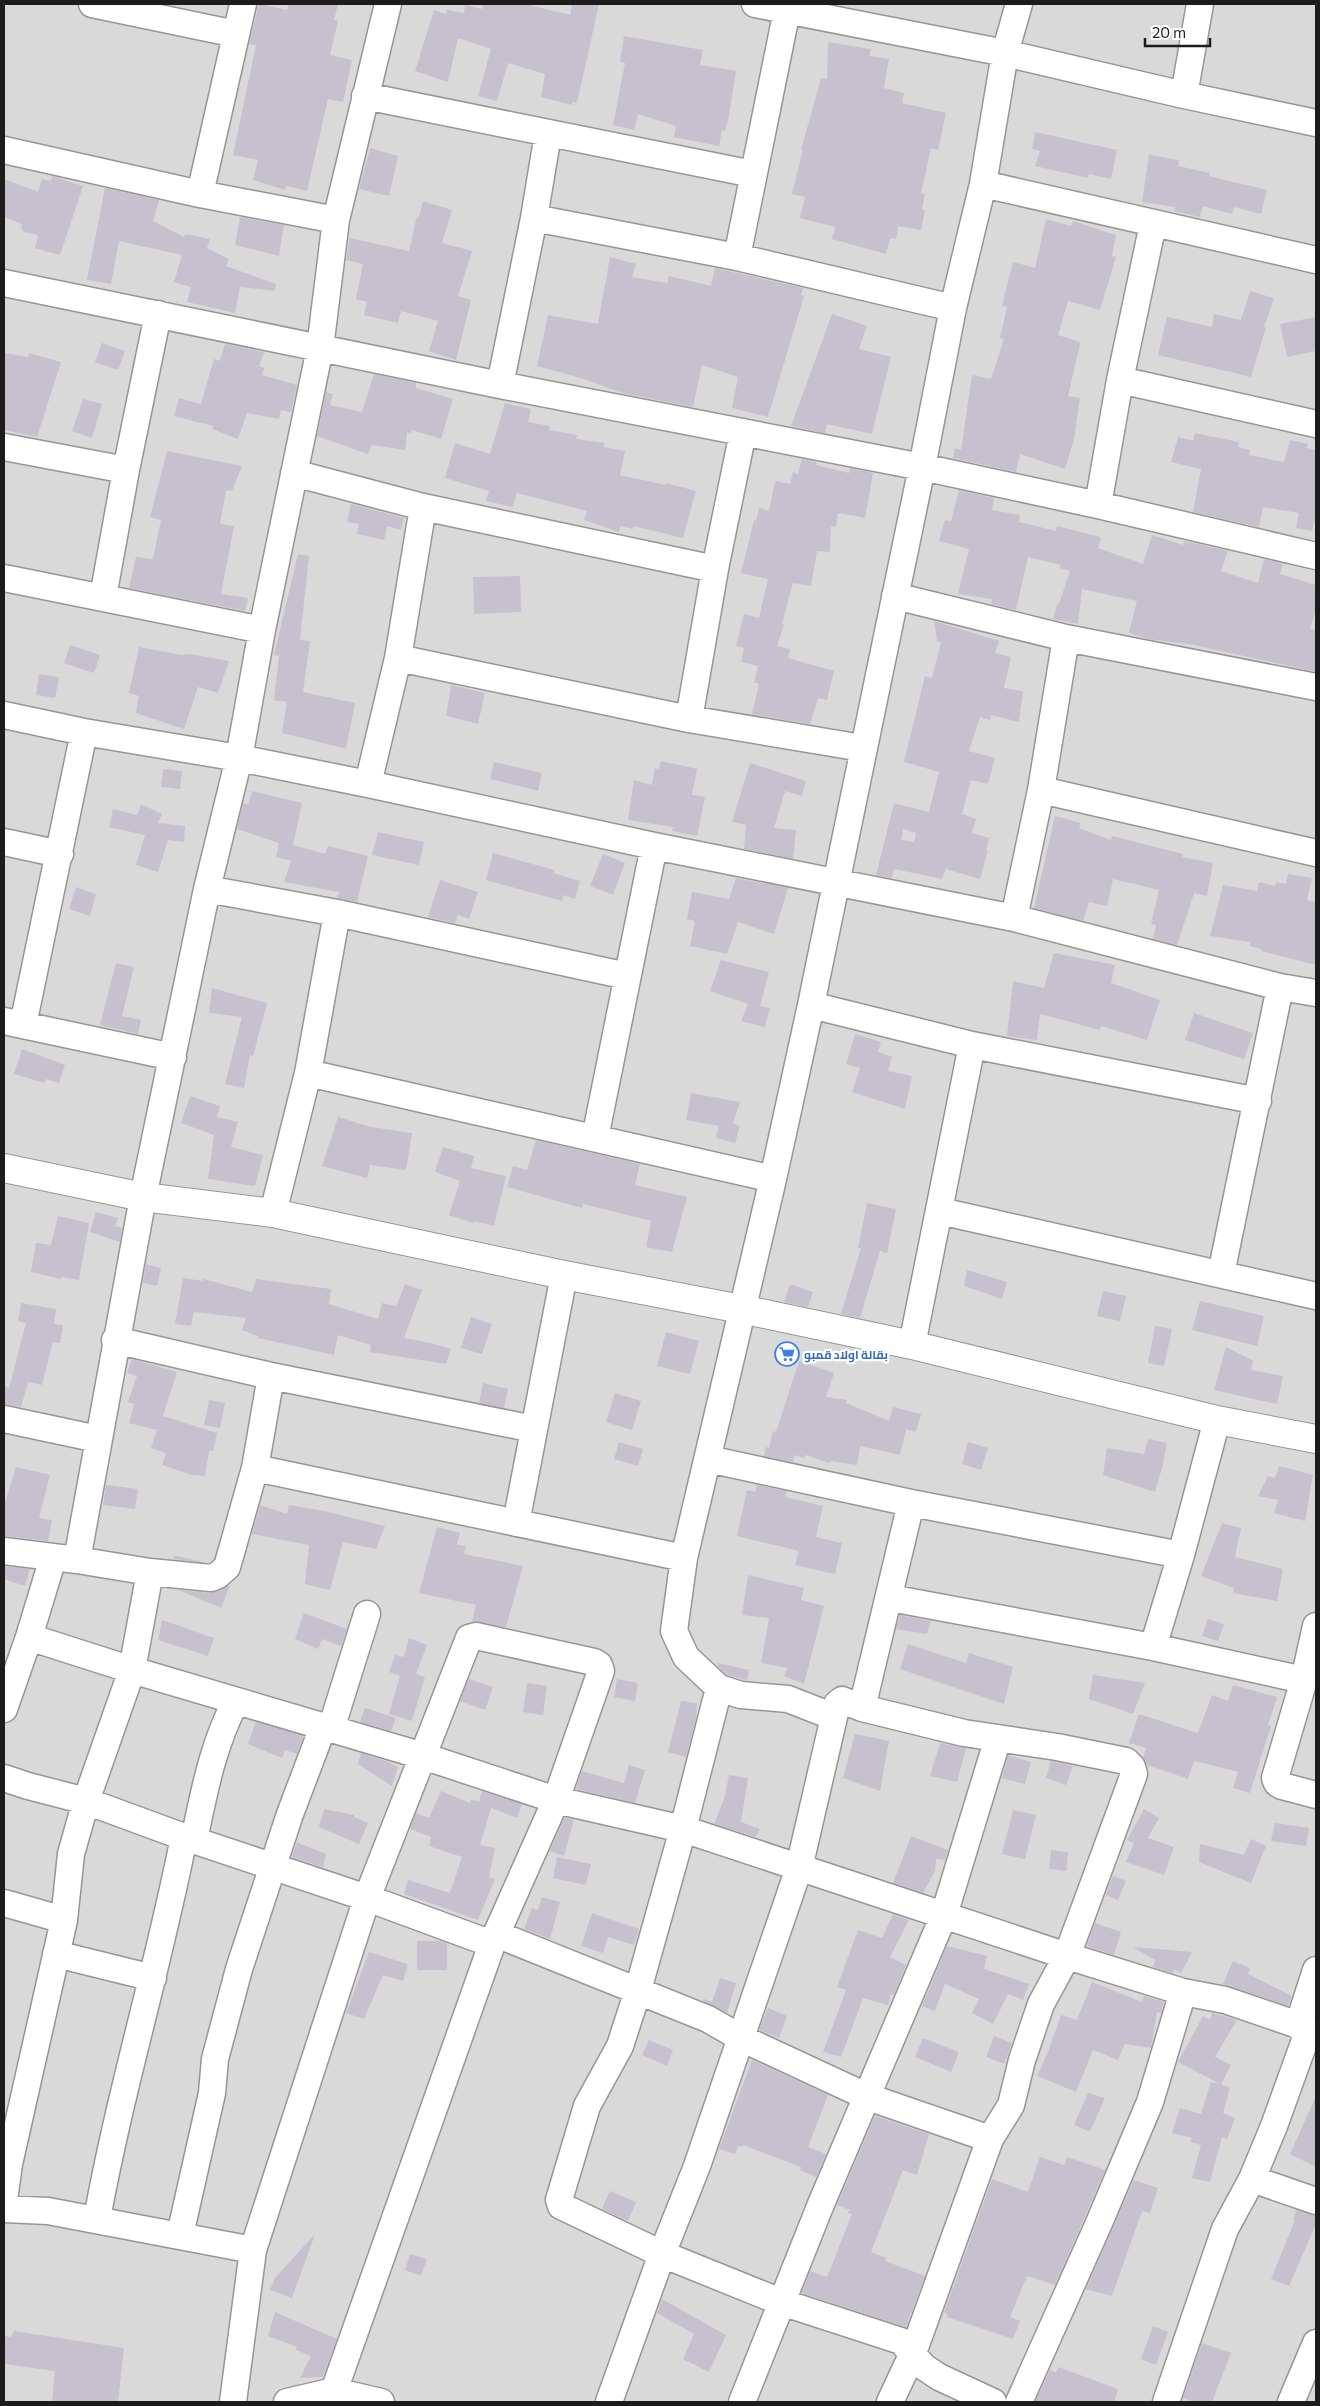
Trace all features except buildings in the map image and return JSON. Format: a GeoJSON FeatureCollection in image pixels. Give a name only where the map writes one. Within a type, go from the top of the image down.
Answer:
{"type":"FeatureCollection","features":[{"type":"Feature","properties":{"kind":"street"},"geometry":{"type":"LineString","coordinates":[[92,4],[236,34]]}},
{"type":"Feature","properties":{"kind":"street"},"geometry":{"type":"LineString","coordinates":[[200,194],[243,4]]}},
{"type":"Feature","properties":{"kind":"street"},"geometry":{"type":"LineString","coordinates":[[4,1709],[29,1637],[65,1559],[98,1439],[143,1197],[207,889],[239,758],[262,630],[320,348],[336,220],[388,4]]}},
{"type":"Feature","properties":{"kind":"street"},"geometry":{"type":"LineString","coordinates":[[755,4],[1005,53],[1184,95],[1316,123]]}},
{"type":"Feature","properties":{"kind":"street"},"geometry":{"type":"LineString","coordinates":[[834,1717],[788,1699],[741,1695],[719,1688],[703,1670],[686,1657],[674,1631],[684,1558],[773,1179],[811,1005],[837,883],[862,748],[922,467],[952,308],[983,184],[1005,53],[1019,4]]}},
{"type":"Feature","properties":{"kind":"street"},"geometry":{"type":"LineString","coordinates":[[1184,95],[1200,4]]}},
{"type":"Feature","properties":{"kind":"street"},"geometry":{"type":"LineString","coordinates":[[737,257],[787,10]]}},
{"type":"Feature","properties":{"kind":"street"},"geometry":{"type":"LineString","coordinates":[[365,96],[754,174]]}},
{"type":"Feature","properties":{"kind":"street"},"geometry":{"type":"LineString","coordinates":[[500,385],[534,218],[548,134]]}},
{"type":"Feature","properties":{"kind":"street"},"geometry":{"type":"LineString","coordinates":[[4,150],[200,194],[336,220]]}},
{"type":"Feature","properties":{"kind":"street"},"geometry":{"type":"LineString","coordinates":[[983,184],[1316,260]]}},
{"type":"Feature","properties":{"kind":"street"},"geometry":{"type":"LineString","coordinates":[[534,218],[737,257],[952,308]]}},
{"type":"Feature","properties":{"kind":"street"},"geometry":{"type":"LineString","coordinates":[[1098,505],[1120,380],[1153,224]]}},
{"type":"Feature","properties":{"kind":"street"},"geometry":{"type":"LineString","coordinates":[[4,283],[500,385],[922,467],[1098,505],[1316,556]]}},
{"type":"Feature","properties":{"kind":"street"},"geometry":{"type":"LineString","coordinates":[[103,597],[126,470],[158,314]]}},
{"type":"Feature","properties":{"kind":"street"},"geometry":{"type":"LineString","coordinates":[[1120,380],[1316,424]]}},
{"type":"Feature","properties":{"kind":"street"},"geometry":{"type":"LineString","coordinates":[[689,718],[715,569],[743,432]]}},
{"type":"Feature","properties":{"kind":"street"},"geometry":{"type":"LineString","coordinates":[[4,447],[126,470]]}},
{"type":"Feature","properties":{"kind":"street"},"geometry":{"type":"LineString","coordinates":[[294,473],[423,507],[715,569]]}},
{"type":"Feature","properties":{"kind":"street"},"geometry":{"type":"LineString","coordinates":[[368,784],[398,658],[423,507]]}},
{"type":"Feature","properties":{"kind":"street"},"geometry":{"type":"LineString","coordinates":[[4,578],[262,630]]}},
{"type":"Feature","properties":{"kind":"street"},"geometry":{"type":"LineString","coordinates":[[895,596],[1066,638],[1316,687]]}},
{"type":"Feature","properties":{"kind":"street"},"geometry":{"type":"LineString","coordinates":[[1014,918],[1040,790],[1066,638]]}},
{"type":"Feature","properties":{"kind":"street"},"geometry":{"type":"LineString","coordinates":[[398,658],[689,718],[862,748]]}},
{"type":"Feature","properties":{"kind":"street"},"geometry":{"type":"LineString","coordinates":[[4,715],[84,732],[239,758],[654,846],[1014,918],[1280,987],[1316,993]]}},
{"type":"Feature","properties":{"kind":"street"},"geometry":{"type":"LineString","coordinates":[[84,732],[60,854],[13,1023],[173,1057]]}},
{"type":"Feature","properties":{"kind":"street"},"geometry":{"type":"LineString","coordinates":[[1040,790],[1316,853]]}},
{"type":"Feature","properties":{"kind":"street"},"geometry":{"type":"LineString","coordinates":[[4,842],[60,854]]}},
{"type":"Feature","properties":{"kind":"street"},"geometry":{"type":"LineString","coordinates":[[595,1138],[654,846]]}},
{"type":"Feature","properties":{"kind":"street"},"geometry":{"type":"LineString","coordinates":[[207,889],[337,913],[627,976]]}},
{"type":"Feature","properties":{"kind":"street"},"geometry":{"type":"LineString","coordinates":[[273,1213],[308,1073],[337,913]]}},
{"type":"Feature","properties":{"kind":"street"},"geometry":{"type":"LineString","coordinates":[[1221,1274],[1280,987]]}},
{"type":"Feature","properties":{"kind":"street"},"geometry":{"type":"LineString","coordinates":[[811,1005],[972,1045],[1258,1101]]}},
{"type":"Feature","properties":{"kind":"street"},"geometry":{"type":"LineString","coordinates":[[912,1345],[972,1045]]}},
{"type":"Feature","properties":{"kind":"street"},"geometry":{"type":"LineString","coordinates":[[308,1073],[773,1179]]}},
{"type":"Feature","properties":{"kind":"street"},"geometry":{"type":"LineString","coordinates":[[4,1168],[143,1197],[273,1213],[564,1275],[741,1309],[912,1345],[1217,1420],[1316,1439]]}},
{"type":"Feature","properties":{"kind":"street"},"geometry":{"type":"LineString","coordinates":[[940,1211],[1316,1296]]}},
{"type":"Feature","properties":{"kind":"street"},"geometry":{"type":"LineString","coordinates":[[516,1522],[564,1275]]}},
{"type":"Feature","properties":{"kind":"street"},"geometry":{"type":"LineString","coordinates":[[116,1340],[271,1376],[534,1428]]}},
{"type":"Feature","properties":{"kind":"street"},"geometry":{"type":"LineString","coordinates":[[4,1551],[150,1572],[211,1578],[218,1575],[227,1567],[255,1468],[271,1376]]}},
{"type":"Feature","properties":{"kind":"street"},"geometry":{"type":"LineString","coordinates":[[4,1419],[98,1439]]}},
{"type":"Feature","properties":{"kind":"street"},"geometry":{"type":"LineString","coordinates":[[1153,1647],[1182,1554],[1217,1420]]}},
{"type":"Feature","properties":{"kind":"street"},"geometry":{"type":"LineString","coordinates":[[708,1459],[911,1503],[1182,1554]]}},
{"type":"Feature","properties":{"kind":"street"},"geometry":{"type":"LineString","coordinates":[[255,1468],[684,1558]]}},
{"type":"Feature","properties":{"kind":"street"},"geometry":{"type":"LineString","coordinates":[[862,1708],[890,1598],[911,1503]]}},
{"type":"Feature","properties":{"kind":"street"},"geometry":{"type":"LineString","coordinates":[[4,2200],[10,2164],[64,1920],[71,1854],[86,1801],[132,1670],[150,1572]]}},
{"type":"Feature","properties":{"kind":"street"},"geometry":{"type":"LineString","coordinates":[[890,1598],[1153,1647],[1304,1680]]}},
{"type":"Feature","properties":{"kind":"street"},"geometry":{"type":"LineString","coordinates":[[180,2235],[212,2093],[215,2059],[239,1969],[290,1814],[327,1728],[367,1614]]}},
{"type":"Feature","properties":{"kind":"street"},"geometry":{"type":"LineString","coordinates":[[1316,1626],[1304,1680],[1275,1778],[1277,1783],[1282,1786],[1316,1795]]}},
{"type":"Feature","properties":{"kind":"street"},"geometry":{"type":"LineString","coordinates":[[233,2402],[253,2250],[367,1898],[469,1638],[476,1636],[594,1662],[599,1665],[600,1671],[556,1800],[494,1939],[334,2391]]}},
{"type":"Feature","properties":{"kind":"street"},"geometry":{"type":"LineString","coordinates":[[29,1637],[132,1670],[423,1756],[556,1800],[683,1829],[1010,1935],[1067,1956],[1183,1992],[1225,2000],[1308,2029]]}},
{"type":"Feature","properties":{"kind":"street"},"geometry":{"type":"LineString","coordinates":[[719,1688],[683,1829],[638,1990],[620,2046],[587,2106],[559,2200],[561,2206],[662,2254],[781,2302],[901,2341],[924,2367],[939,2377],[993,2402]]}},
{"type":"Feature","properties":{"kind":"street"},"geometry":{"type":"LineString","coordinates":[[609,2402],[662,2254],[697,2166],[799,1868],[837,1704],[842,1700],[862,1708],[964,1733],[1126,1761],[1132,1767],[1134,1774],[1067,1956],[1041,2004],[1022,2060],[1011,2105],[990,2139],[913,2353],[890,2402]]}},
{"type":"Feature","properties":{"kind":"street"},"geometry":{"type":"LineString","coordinates":[[97,2219],[111,2144],[189,1839],[216,1748],[227,1718],[236,1701]]}},
{"type":"Feature","properties":{"kind":"street"},"geometry":{"type":"LineString","coordinates":[[742,2402],[781,2302],[944,1915],[998,1738]]}},
{"type":"Feature","properties":{"kind":"street"},"geometry":{"type":"LineString","coordinates":[[4,1778],[86,1801],[189,1839],[494,1939],[638,1990],[708,2019],[741,2038],[868,2097],[990,2139]]}},
{"type":"Feature","properties":{"kind":"street"},"geometry":{"type":"LineString","coordinates":[[4,1903],[64,1920]]}},
{"type":"Feature","properties":{"kind":"street"},"geometry":{"type":"LineString","coordinates":[[56,1954],[153,1978]]}},
{"type":"Feature","properties":{"kind":"street"},"geometry":{"type":"LineString","coordinates":[[1166,2402],[1225,2229],[1252,2179],[1274,2126],[1308,2029],[1316,1970]]}},
{"type":"Feature","properties":{"kind":"street"},"geometry":{"type":"LineString","coordinates":[[1019,2402],[1099,2223],[1150,2102],[1183,1992]]}},
{"type":"Feature","properties":{"kind":"street"},"geometry":{"type":"LineString","coordinates":[[1252,2179],[1316,2201]]}},
{"type":"Feature","properties":{"kind":"street"},"geometry":{"type":"LineString","coordinates":[[4,2209],[48,2210],[253,2250]]}},
{"type":"Feature","properties":{"kind":"street"},"geometry":{"type":"LineString","coordinates":[[1291,2402],[1315,2350]]}},
{"type":"Feature","properties":{"kind":"street"},"geometry":{"type":"LineString","coordinates":[[287,2402],[334,2391],[381,2402]]}},
{"type":"Feature","properties":{"kind":"shaded area"},"geometry":{"type":"Polygon","coordinates":[[[4,4],[1316,4],[1316,2402],[4,2402],[4,4]]]}},
{"type":"Feature","properties":{"kind":"place","name":"بقالة اولاد قمبو"},"geometry":{"type":"Point","coordinates":[787,1354]}}]}
